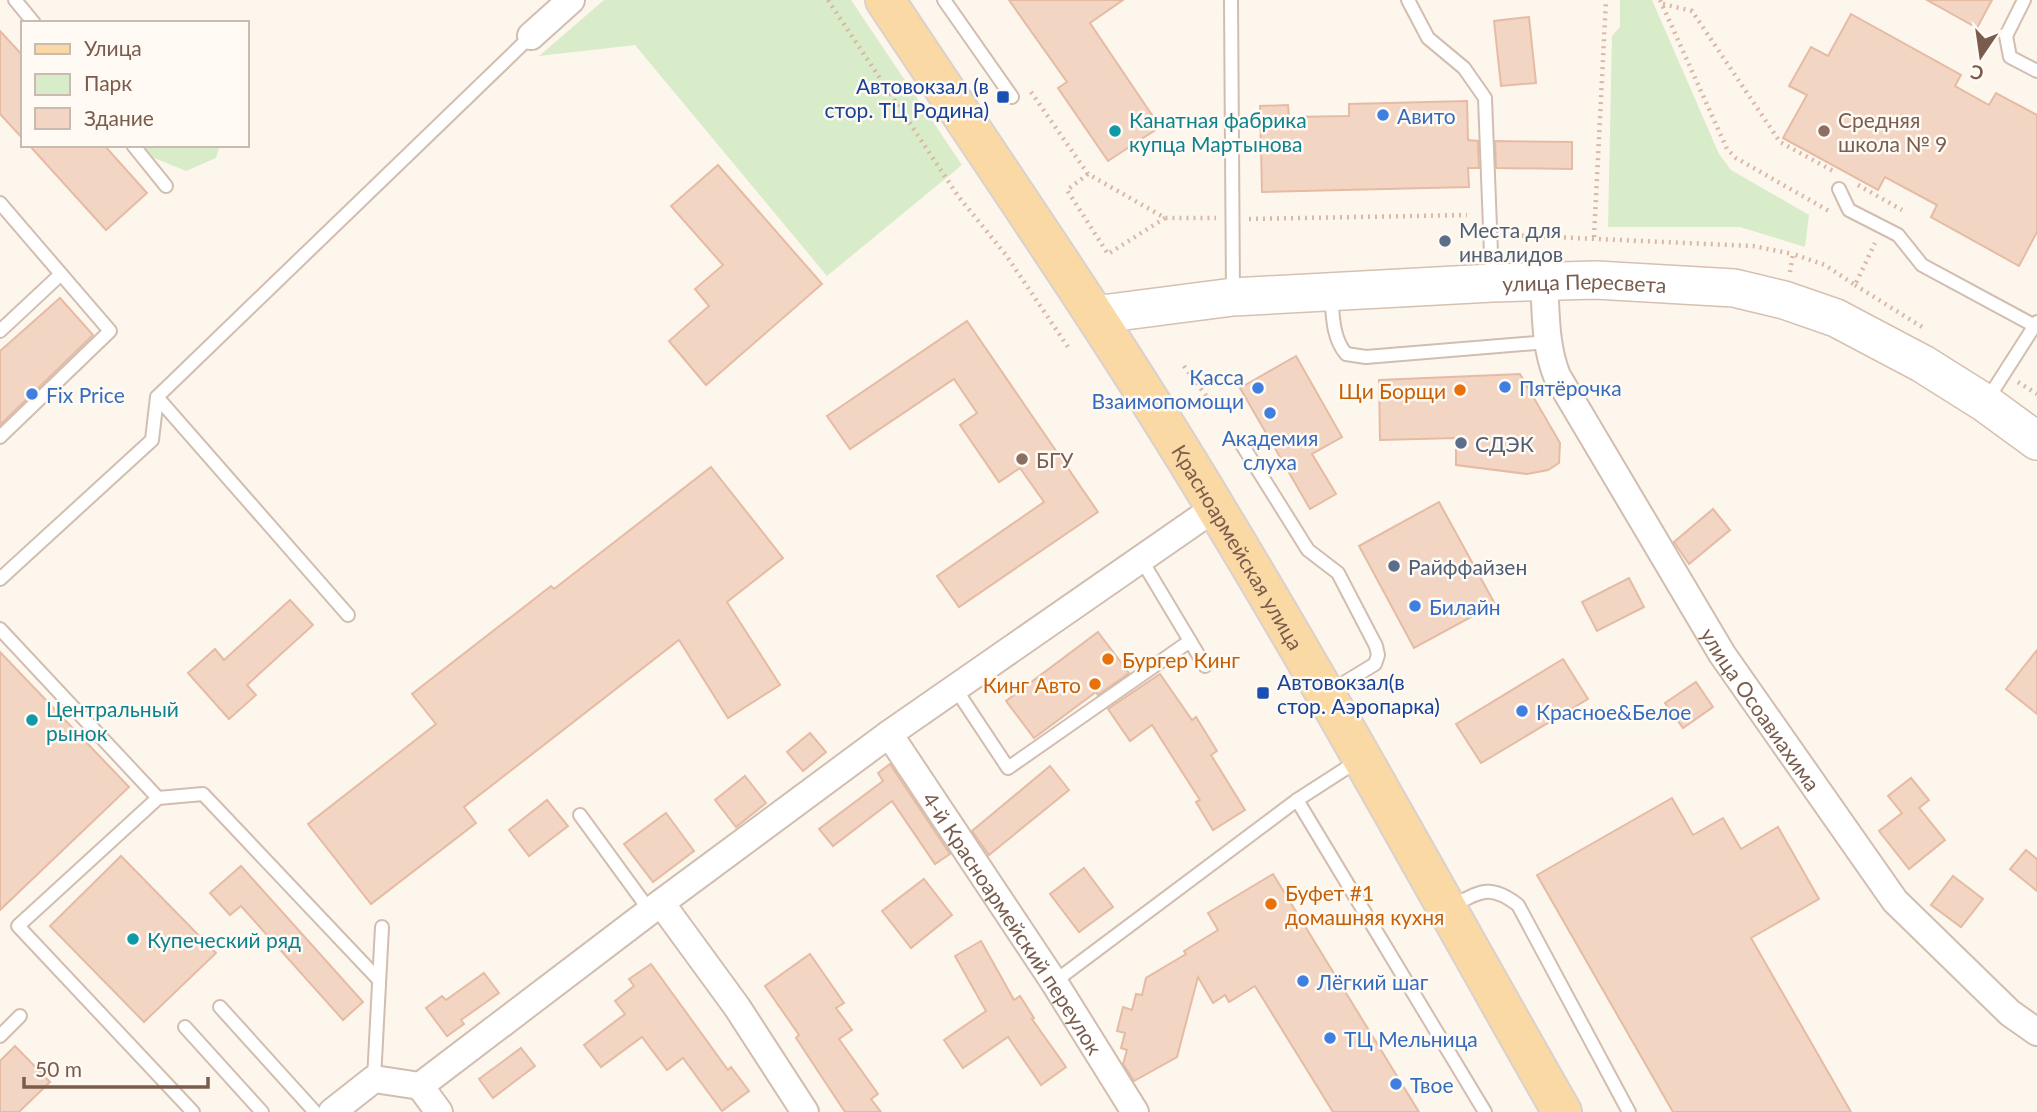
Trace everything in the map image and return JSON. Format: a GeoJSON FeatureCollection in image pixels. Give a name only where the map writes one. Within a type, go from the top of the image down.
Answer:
{"type":"FeatureCollection","features":[{"type":"Feature","properties":{"kind":"main road","name":"Красноармейская улица"},"geometry":{"type":"LineString","coordinates":[[885,0],[1094,316],[1216,507],[1326,693],[1445,909],[1562,1112]]}},
{"type":"Feature","properties":{"kind":"main road","name":"улица Пересвета"},"geometry":{"type":"LineString","coordinates":[[1094,316],[1233,297],[1492,283],[1596,280],[1734,288],[1784,300],[1836,318],[1923,364],[1985,403],[2037,441]]}},
{"type":"Feature","properties":{"kind":"street"},"geometry":{"type":"LineString","coordinates":[[531,36],[571,0]]}},
{"type":"Feature","properties":{"kind":"street","name":"улица Осоавиахима"},"geometry":{"type":"LineString","coordinates":[[1544,282],[1547,342],[1558,376],[1721,654],[1895,901],[2010,1013],[2037,1032]]}},
{"type":"Feature","properties":{"kind":"street"},"geometry":{"type":"LineString","coordinates":[[420,1086],[889,734],[1216,507]]}},
{"type":"Feature","properties":{"kind":"street","name":"4-й Красноармейский переулок"},"geometry":{"type":"LineString","coordinates":[[889,734],[1054,982],[1135,1112]]}},
{"type":"Feature","properties":{"kind":"street"},"geometry":{"type":"LineString","coordinates":[[656,907],[737,1007],[805,1112]]}},
{"type":"Feature","properties":{"kind":"street"},"geometry":{"type":"LineString","coordinates":[[332,1112],[374,1079],[420,1086],[439,1112]]}},
{"type":"Feature","properties":{"kind":"lane"},"geometry":{"type":"LineString","coordinates":[[15,0],[32,21]]}},
{"type":"Feature","properties":{"kind":"lane"},"geometry":{"type":"LineString","coordinates":[[944,0],[1012,97]]}},
{"type":"Feature","properties":{"kind":"lane"},"geometry":{"type":"LineString","coordinates":[[1230,0],[1233,297]]}},
{"type":"Feature","properties":{"kind":"lane"},"geometry":{"type":"LineString","coordinates":[[1408,0],[1428,38],[1464,68],[1485,98],[1492,283]]}},
{"type":"Feature","properties":{"kind":"lane"},"geometry":{"type":"LineString","coordinates":[[2024,0],[2006,36],[2010,57],[2037,71]]}},
{"type":"Feature","properties":{"kind":"lane"},"geometry":{"type":"LineString","coordinates":[[0,579],[152,440],[157,397],[531,36]]}},
{"type":"Feature","properties":{"kind":"lane"},"geometry":{"type":"LineString","coordinates":[[135,147],[166,186]]}},
{"type":"Feature","properties":{"kind":"lane"},"geometry":{"type":"LineString","coordinates":[[1840,183],[1849,209],[1898,235],[1922,265],[2036,324],[1985,403]]}},
{"type":"Feature","properties":{"kind":"lane"},"geometry":{"type":"LineString","coordinates":[[0,437],[110,331],[1,206]]}},
{"type":"Feature","properties":{"kind":"lane"},"geometry":{"type":"LineString","coordinates":[[0,331],[61,274]]}},
{"type":"Feature","properties":{"kind":"lane"},"geometry":{"type":"LineString","coordinates":[[1331,292],[1335,334],[1346,354],[1366,357],[1547,342]]}},
{"type":"Feature","properties":{"kind":"lane"},"geometry":{"type":"LineString","coordinates":[[157,397],[348,615]]}},
{"type":"Feature","properties":{"kind":"lane"},"geometry":{"type":"LineString","coordinates":[[1241,443],[1308,550],[1339,573],[1376,646],[1378,655],[1375,664],[1326,693]]}},
{"type":"Feature","properties":{"kind":"lane"},"geometry":{"type":"LineString","coordinates":[[1141,559],[1205,666]]}},
{"type":"Feature","properties":{"kind":"lane"},"geometry":{"type":"LineString","coordinates":[[0,629],[158,798]]}},
{"type":"Feature","properties":{"kind":"lane"},"geometry":{"type":"LineString","coordinates":[[955,688],[1007,768],[1190,641]]}},
{"type":"Feature","properties":{"kind":"lane"},"geometry":{"type":"LineString","coordinates":[[1054,982],[1297,800],[1362,758]]}},
{"type":"Feature","properties":{"kind":"lane"},"geometry":{"type":"LineString","coordinates":[[193,1112],[18,926],[158,798],[204,794],[379,979]]}},
{"type":"Feature","properties":{"kind":"lane"},"geometry":{"type":"LineString","coordinates":[[1297,800],[1485,1112]]}},
{"type":"Feature","properties":{"kind":"lane"},"geometry":{"type":"LineString","coordinates":[[580,815],[656,907]]}},
{"type":"Feature","properties":{"kind":"lane"},"geometry":{"type":"LineString","coordinates":[[1445,909],[1484,890],[1503,894],[1518,905],[1629,1112]]}},
{"type":"Feature","properties":{"kind":"lane"},"geometry":{"type":"LineString","coordinates":[[374,1079],[382,927]]}},
{"type":"Feature","properties":{"kind":"lane"},"geometry":{"type":"LineString","coordinates":[[220,1007],[316,1112]]}},
{"type":"Feature","properties":{"kind":"lane"},"geometry":{"type":"LineString","coordinates":[[0,1036],[20,1016]]}},
{"type":"Feature","properties":{"kind":"lane"},"geometry":{"type":"LineString","coordinates":[[186,1027],[262,1112]]}},
{"type":"Feature","properties":{"kind":"path"},"geometry":{"type":"LineString","coordinates":[[828,0],[958,196],[1006,255],[1070,349]]}},
{"type":"Feature","properties":{"kind":"path"},"geometry":{"type":"LineString","coordinates":[[1594,237],[1606,0]]}},
{"type":"Feature","properties":{"kind":"path"},"geometry":{"type":"LineString","coordinates":[[1661,2],[1692,11],[1780,142],[1840,183]]}},
{"type":"Feature","properties":{"kind":"path"},"geometry":{"type":"LineString","coordinates":[[1661,2],[1727,149],[1736,158],[1830,212]]}},
{"type":"Feature","properties":{"kind":"path"},"geometry":{"type":"LineString","coordinates":[[1165,218],[1108,254],[1067,190],[1088,174],[1165,218],[1467,215]]}},
{"type":"Feature","properties":{"kind":"path"},"geometry":{"type":"LineString","coordinates":[[1853,183],[1902,210]]}},
{"type":"Feature","properties":{"kind":"path"},"geometry":{"type":"LineString","coordinates":[[1505,235],[1753,246],[1793,254],[1825,265],[1855,285],[1878,238]]}},
{"type":"Feature","properties":{"kind":"path"},"geometry":{"type":"LineString","coordinates":[[1784,300],[1793,254]]}},
{"type":"Feature","properties":{"kind":"path"},"geometry":{"type":"LineString","coordinates":[[1184,366],[1216,409]]}},
{"type":"Feature","properties":{"kind":"green space"},"geometry":{"type":"Polygon","coordinates":[[[604,0],[851,0],[962,165],[827,276],[635,45],[539,56],[604,0]]]}},
{"type":"Feature","properties":{"kind":"green space"},"geometry":{"type":"Polygon","coordinates":[[[1620,0],[1652,0],[1719,154],[1731,170],[1809,215],[1805,247],[1740,227],[1608,227],[1612,36],[1620,27],[1620,0]]]}},
{"type":"Feature","properties":{"kind":"green space"},"geometry":{"type":"Polygon","coordinates":[[[136,147],[219,147],[216,158],[186,171],[142,153],[136,147]]]}},
{"type":"Feature","properties":{"kind":"building"},"geometry":{"type":"Polygon","coordinates":[[[1009,0],[1123,0],[1090,23],[1160,127],[1108,161],[1058,88],[1067,82],[1009,0]]]}},
{"type":"Feature","properties":{"kind":"building"},"geometry":{"type":"Polygon","coordinates":[[[1927,0],[1992,0],[1977,28],[1927,0]]]}},
{"type":"Feature","properties":{"kind":"building"},"geometry":{"type":"Polygon","coordinates":[[[1851,14],[1961,75],[1955,86],[1989,105],[1996,93],[2037,115],[2037,232],[2019,266],[1931,217],[1937,205],[1885,177],[1878,190],[1783,138],[1807,95],[1789,86],[1811,47],[1828,56],[1851,14]]]}},
{"type":"Feature","properties":{"kind":"building"},"geometry":{"type":"Polygon","coordinates":[[[1529,17],[1536,83],[1501,86],[1494,21],[1529,17]]]}},
{"type":"Feature","properties":{"kind":"building"},"geometry":{"type":"Polygon","coordinates":[[[0,31],[21,54],[21,137],[0,114],[0,31]]]}},
{"type":"Feature","properties":{"kind":"building"},"geometry":{"type":"Polygon","coordinates":[[[1467,101],[1468,140],[1478,141],[1479,168],[1468,168],[1469,187],[1262,192],[1260,106],[1288,105],[1289,117],[1349,116],[1349,104],[1467,101]]]}},
{"type":"Feature","properties":{"kind":"building"},"geometry":{"type":"Polygon","coordinates":[[[1495,141],[1572,142],[1572,169],[1496,168],[1495,141]]]}},
{"type":"Feature","properties":{"kind":"building"},"geometry":{"type":"Polygon","coordinates":[[[31,147],[106,147],[147,193],[106,230],[31,147]]]}},
{"type":"Feature","properties":{"kind":"building"},"geometry":{"type":"Polygon","coordinates":[[[718,165],[822,284],[706,385],[669,341],[709,306],[695,289],[723,265],[671,206],[718,165]]]}},
{"type":"Feature","properties":{"kind":"building"},"geometry":{"type":"Polygon","coordinates":[[[60,298],[93,335],[0,425],[0,351],[60,298]]]}},
{"type":"Feature","properties":{"kind":"building","name":"БГУ"},"geometry":{"type":"Polygon","coordinates":[[[967,321],[1098,512],[959,607],[937,576],[1044,502],[1020,468],[999,482],[960,425],[977,413],[954,379],[850,449],[827,416],[967,321]]]}},
{"type":"Feature","properties":{"kind":"building"},"geometry":{"type":"Polygon","coordinates":[[[1296,356],[1342,437],[1312,454],[1336,494],[1310,509],[1240,388],[1296,356]]]}},
{"type":"Feature","properties":{"kind":"building"},"geometry":{"type":"Polygon","coordinates":[[[1520,374],[1560,443],[1559,463],[1548,470],[1527,474],[1456,465],[1456,438],[1380,440],[1379,380],[1520,374]]]}},
{"type":"Feature","properties":{"kind":"building"},"geometry":{"type":"Polygon","coordinates":[[[711,467],[783,558],[727,602],[780,685],[728,718],[679,640],[464,807],[476,823],[371,904],[308,824],[436,724],[412,694],[551,586],[554,589],[711,467]]]}},
{"type":"Feature","properties":{"kind":"building"},"geometry":{"type":"Polygon","coordinates":[[[1439,502],[1495,604],[1414,648],[1359,546],[1439,502]]]}},
{"type":"Feature","properties":{"kind":"building"},"geometry":{"type":"Polygon","coordinates":[[[1713,509],[1730,530],[1689,564],[1674,542],[1713,509]]]}},
{"type":"Feature","properties":{"kind":"building"},"geometry":{"type":"Polygon","coordinates":[[[1629,578],[1644,607],[1597,631],[1582,602],[1629,578]]]}},
{"type":"Feature","properties":{"kind":"building"},"geometry":{"type":"Polygon","coordinates":[[[290,600],[313,625],[247,685],[256,695],[229,719],[188,673],[215,649],[224,660],[290,600]]]}},
{"type":"Feature","properties":{"kind":"building"},"geometry":{"type":"Polygon","coordinates":[[[1098,632],[1129,673],[1098,695],[1096,692],[1034,738],[1006,701],[1098,632]]]}},
{"type":"Feature","properties":{"kind":"building"},"geometry":{"type":"Polygon","coordinates":[[[2037,650],[2037,714],[2006,689],[2037,650]]]}},
{"type":"Feature","properties":{"kind":"building","name":"Центральный рынок"},"geometry":{"type":"Polygon","coordinates":[[[0,652],[129,787],[0,910],[0,652]]]}},
{"type":"Feature","properties":{"kind":"building","name":"Красное&Белое"},"geometry":{"type":"Polygon","coordinates":[[[1563,659],[1588,699],[1481,763],[1456,724],[1563,659]]]}},
{"type":"Feature","properties":{"kind":"building"},"geometry":{"type":"Polygon","coordinates":[[[1160,674],[1192,720],[1196,717],[1217,751],[1211,755],[1245,810],[1213,830],[1196,802],[1200,800],[1152,725],[1130,741],[1108,709],[1160,674]]]}},
{"type":"Feature","properties":{"kind":"building"},"geometry":{"type":"Polygon","coordinates":[[[1696,682],[1713,707],[1683,728],[1665,703],[1696,682]]]}},
{"type":"Feature","properties":{"kind":"building"},"geometry":{"type":"Polygon","coordinates":[[[810,733],[826,752],[803,771],[787,752],[810,733]]]}},
{"type":"Feature","properties":{"kind":"building"},"geometry":{"type":"Polygon","coordinates":[[[890,764],[950,854],[935,864],[892,801],[833,846],[819,829],[883,781],[878,773],[890,764]]]}},
{"type":"Feature","properties":{"kind":"building"},"geometry":{"type":"Polygon","coordinates":[[[1050,766],[1069,790],[989,855],[972,831],[1050,766]]]}},
{"type":"Feature","properties":{"kind":"building"},"geometry":{"type":"Polygon","coordinates":[[[745,776],[766,803],[736,827],[715,800],[745,776]]]}},
{"type":"Feature","properties":{"kind":"building"},"geometry":{"type":"Polygon","coordinates":[[[1911,778],[1929,800],[1919,808],[1945,840],[1909,869],[1879,831],[1902,813],[1888,796],[1911,778]]]}},
{"type":"Feature","properties":{"kind":"building"},"geometry":{"type":"Polygon","coordinates":[[[1672,798],[1693,835],[1723,818],[1741,849],[1778,827],[1819,899],[1751,938],[1851,1112],[1673,1112],[1537,875],[1672,798]]]}},
{"type":"Feature","properties":{"kind":"building"},"geometry":{"type":"Polygon","coordinates":[[[547,800],[568,826],[529,856],[509,830],[547,800]]]}},
{"type":"Feature","properties":{"kind":"building"},"geometry":{"type":"Polygon","coordinates":[[[666,813],[694,851],[653,882],[624,844],[666,813]]]}},
{"type":"Feature","properties":{"kind":"building"},"geometry":{"type":"Polygon","coordinates":[[[2026,850],[2037,859],[2037,891],[2010,869],[2026,850]]]}},
{"type":"Feature","properties":{"kind":"building","name":"Купеческий ряд"},"geometry":{"type":"Polygon","coordinates":[[[121,856],[216,953],[144,1022],[50,926],[121,856]]]}},
{"type":"Feature","properties":{"kind":"building"},"geometry":{"type":"Polygon","coordinates":[[[241,866],[363,1002],[343,1020],[241,906],[230,915],[210,893],[241,866]]]}},
{"type":"Feature","properties":{"kind":"building"},"geometry":{"type":"Polygon","coordinates":[[[1084,868],[1113,907],[1079,932],[1050,894],[1084,868]]]}},
{"type":"Feature","properties":{"kind":"building"},"geometry":{"type":"Polygon","coordinates":[[[1273,874],[1419,1112],[1333,1112],[1255,986],[1229,1002],[1225,995],[1213,1003],[1198,977],[1177,1057],[1134,1081],[1123,1064],[1127,1050],[1121,1048],[1125,1033],[1117,1031],[1123,1007],[1132,1010],[1136,994],[1142,995],[1146,978],[1186,954],[1184,951],[1218,930],[1208,913],[1273,874]]]}},
{"type":"Feature","properties":{"kind":"building"},"geometry":{"type":"Polygon","coordinates":[[[1953,876],[1983,899],[1961,927],[1931,905],[1953,876]]]}},
{"type":"Feature","properties":{"kind":"building"},"geometry":{"type":"Polygon","coordinates":[[[924,879],[952,915],[911,948],[882,911],[924,879]]]}},
{"type":"Feature","properties":{"kind":"building"},"geometry":{"type":"Polygon","coordinates":[[[981,941],[1014,1000],[1020,996],[1034,1018],[1032,1019],[1066,1067],[1041,1085],[1008,1037],[963,1068],[944,1040],[986,1011],[955,956],[981,941]]]}},
{"type":"Feature","properties":{"kind":"building"},"geometry":{"type":"Polygon","coordinates":[[[810,954],[844,1003],[836,1008],[852,1030],[839,1039],[878,1094],[871,1099],[881,1112],[845,1112],[796,1038],[799,1035],[765,986],[810,954]]]}},
{"type":"Feature","properties":{"kind":"building"},"geometry":{"type":"Polygon","coordinates":[[[651,964],[728,1070],[731,1067],[749,1091],[722,1111],[683,1058],[667,1070],[642,1037],[601,1067],[584,1045],[625,1014],[615,1001],[634,986],[629,979],[651,964]]]}},
{"type":"Feature","properties":{"kind":"building"},"geometry":{"type":"Polygon","coordinates":[[[484,973],[499,993],[461,1020],[464,1024],[447,1036],[426,1008],[442,996],[446,1000],[484,973]]]}},
{"type":"Feature","properties":{"kind":"building"},"geometry":{"type":"Polygon","coordinates":[[[15,1046],[50,1082],[19,1112],[0,1112],[0,1061],[15,1046]]]}},
{"type":"Feature","properties":{"kind":"building"},"geometry":{"type":"Polygon","coordinates":[[[521,1048],[535,1066],[493,1098],[479,1079],[521,1048]]]}},
{"type":"Feature","properties":{"kind":"place","name":"Автовокзал (в стор. ТЦ Родина)"},"geometry":{"type":"Point","coordinates":[1003,97]}},
{"type":"Feature","properties":{"kind":"place","name":"Авито"},"geometry":{"type":"Point","coordinates":[1383,115]}},
{"type":"Feature","properties":{"kind":"place","name":"Канатная фабрика купца Мартынова"},"geometry":{"type":"Point","coordinates":[1115,131]}},
{"type":"Feature","properties":{"kind":"place","name":"Средняя школа № 9"},"geometry":{"type":"Point","coordinates":[1824,131]}},
{"type":"Feature","properties":{"kind":"place","name":"Места для инвалидов"},"geometry":{"type":"Point","coordinates":[1445,241]}},
{"type":"Feature","properties":{"kind":"place","name":"Пятёрочка"},"geometry":{"type":"Point","coordinates":[1505,387]}},
{"type":"Feature","properties":{"kind":"place","name":"Касса Взаимопомощи"},"geometry":{"type":"Point","coordinates":[1258,388]}},
{"type":"Feature","properties":{"kind":"place","name":"Щи Борщи"},"geometry":{"type":"Point","coordinates":[1460,390]}},
{"type":"Feature","properties":{"kind":"place","name":"Fix Price"},"geometry":{"type":"Point","coordinates":[32,394]}},
{"type":"Feature","properties":{"kind":"place","name":"Академия слуха"},"geometry":{"type":"Point","coordinates":[1270,413]}},
{"type":"Feature","properties":{"kind":"place","name":"СДЭК"},"geometry":{"type":"Point","coordinates":[1461,443]}},
{"type":"Feature","properties":{"kind":"place","name":"БГУ"},"geometry":{"type":"Point","coordinates":[1022,459]}},
{"type":"Feature","properties":{"kind":"place","name":"Райффайзен"},"geometry":{"type":"Point","coordinates":[1394,566]}},
{"type":"Feature","properties":{"kind":"place","name":"Билайн"},"geometry":{"type":"Point","coordinates":[1415,606]}},
{"type":"Feature","properties":{"kind":"place","name":"Бургер Кинг"},"geometry":{"type":"Point","coordinates":[1108,659]}},
{"type":"Feature","properties":{"kind":"place","name":"Кинг Авто"},"geometry":{"type":"Point","coordinates":[1095,684]}},
{"type":"Feature","properties":{"kind":"place","name":"Автовокзал(в стор. Аэропарка)"},"geometry":{"type":"Point","coordinates":[1263,693]}},
{"type":"Feature","properties":{"kind":"place","name":"Красное&Белое"},"geometry":{"type":"Point","coordinates":[1522,711]}},
{"type":"Feature","properties":{"kind":"place","name":"Центральный рынок"},"geometry":{"type":"Point","coordinates":[32,720]}},
{"type":"Feature","properties":{"kind":"place","name":"Буфет #1 домашняя кухня"},"geometry":{"type":"Point","coordinates":[1271,904]}},
{"type":"Feature","properties":{"kind":"place","name":"Купеческий ряд"},"geometry":{"type":"Point","coordinates":[133,939]}},
{"type":"Feature","properties":{"kind":"place","name":"Лёгкий шаг"},"geometry":{"type":"Point","coordinates":[1303,981]}},
{"type":"Feature","properties":{"kind":"place","name":"ТЦ Мельница"},"geometry":{"type":"Point","coordinates":[1330,1038]}},
{"type":"Feature","properties":{"kind":"place","name":"Твое"},"geometry":{"type":"Point","coordinates":[1396,1084]}}]}
